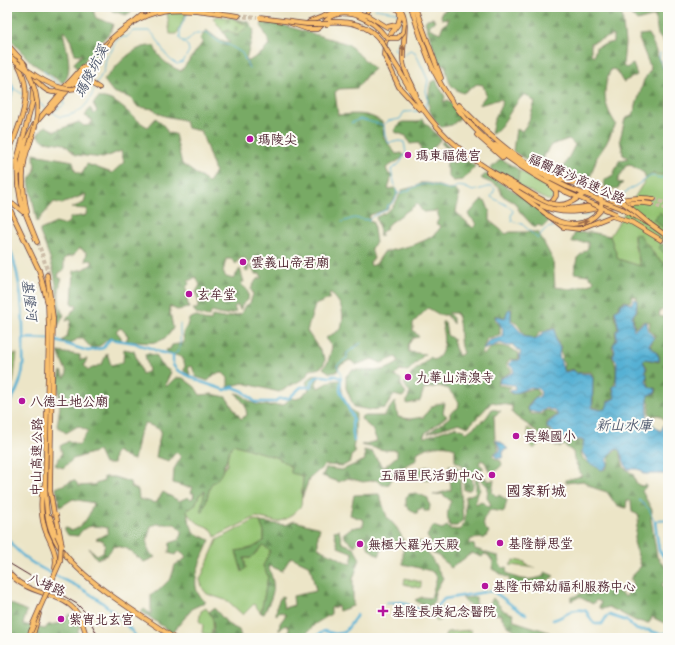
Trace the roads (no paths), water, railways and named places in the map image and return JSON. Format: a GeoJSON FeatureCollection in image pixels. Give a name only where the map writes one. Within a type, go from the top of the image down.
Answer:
{"type":"FeatureCollection","features":[{"type":"Feature","properties":{"kind":"highway"},"geometry":{"type":"LineString","coordinates":[[185,7],[238,15]]}},
{"type":"Feature","properties":{"kind":"highway","name":"福爾摩沙高速公路"},"geometry":{"type":"LineString","coordinates":[[411,7],[435,74],[453,103],[493,147],[517,165],[587,203],[616,214],[661,240]]}},
{"type":"Feature","properties":{"kind":"highway","name":"福爾摩沙高速公路"},"geometry":{"type":"LineString","coordinates":[[415,7],[437,70],[462,108],[509,156],[567,187],[622,209],[650,224],[668,237]]}},
{"type":"Feature","properties":{"kind":"highway"},"geometry":{"type":"LineString","coordinates":[[107,38],[143,13],[155,10],[166,8],[224,13]]}},
{"type":"Feature","properties":{"kind":"highway"},"geometry":{"type":"LineString","coordinates":[[397,8],[403,13],[403,61],[410,78],[410,91]]}},
{"type":"Feature","properties":{"kind":"highway"},"geometry":{"type":"LineString","coordinates":[[397,8],[400,15],[398,24],[392,29],[385,42],[384,55],[398,85],[410,91],[432,124]]}},
{"type":"Feature","properties":{"kind":"highway"},"geometry":{"type":"LineString","coordinates":[[309,22],[340,9],[369,16],[384,26],[392,29]]}},
{"type":"Feature","properties":{"kind":"highway"},"geometry":{"type":"LineString","coordinates":[[103,47],[129,23],[142,15],[155,10]]}},
{"type":"Feature","properties":{"kind":"highway"},"geometry":{"type":"LineString","coordinates":[[404,23],[403,32],[398,38],[392,39],[384,35],[372,22],[347,14],[333,16],[320,28],[310,29],[259,17],[309,22],[328,22],[356,24],[372,31],[382,41],[423,114],[432,124],[475,162],[542,206],[562,212],[578,212],[654,199]]}},
{"type":"Feature","properties":{"kind":"highway"},"geometry":{"type":"LineString","coordinates":[[274,20],[306,24],[343,24],[360,27],[369,31],[378,39],[399,70]]}},
{"type":"Feature","properties":{"kind":"highway"},"geometry":{"type":"LineString","coordinates":[[7,53],[57,87],[64,90],[74,89],[84,83],[105,49],[129,23]]}},
{"type":"Feature","properties":{"kind":"highway"},"geometry":{"type":"LineString","coordinates":[[7,44],[16,53],[33,82],[38,104],[36,125],[25,154],[22,176],[26,211]]}},
{"type":"Feature","properties":{"kind":"highway"},"geometry":{"type":"LineString","coordinates":[[7,48],[20,68],[24,86],[22,120],[7,158]]}},
{"type":"Feature","properties":{"kind":"highway"},"geometry":{"type":"LineString","coordinates":[[7,53],[16,67],[24,86]]}},
{"type":"Feature","properties":{"kind":"highway"},"geometry":{"type":"LineString","coordinates":[[21,63],[39,85],[48,92],[60,90],[79,72]]}},
{"type":"Feature","properties":{"kind":"highway"},"geometry":{"type":"LineString","coordinates":[[7,203],[18,207],[28,221],[37,240],[18,186],[16,167],[34,92],[29,75],[21,63]]}},
{"type":"Feature","properties":{"kind":"highway"},"geometry":{"type":"LineString","coordinates":[[18,186],[20,154],[27,136],[85,65]]}},
{"type":"Feature","properties":{"kind":"highway"},"geometry":{"type":"LineString","coordinates":[[28,221],[20,186],[20,166],[25,144],[41,118],[73,85],[80,80],[91,83],[99,88]]}},
{"type":"Feature","properties":{"kind":"highway"},"geometry":{"type":"LineString","coordinates":[[7,151],[18,125],[24,102]]}},
{"type":"Feature","properties":{"kind":"highway"},"geometry":{"type":"LineString","coordinates":[[468,121],[481,139],[497,154],[528,175],[553,187],[557,194],[552,202],[542,200]]}},
{"type":"Feature","properties":{"kind":"highway"},"geometry":{"type":"LineString","coordinates":[[475,162],[555,206],[563,206],[589,190],[601,190],[622,202],[650,224]]}},
{"type":"Feature","properties":{"kind":"highway"},"geometry":{"type":"LineString","coordinates":[[532,168],[568,182],[589,186],[596,190],[602,200],[600,211],[587,221],[570,224],[560,223],[547,215]]}},
{"type":"Feature","properties":{"kind":"highway"},"geometry":{"type":"LineString","coordinates":[[489,170],[539,202],[553,207],[573,208],[631,197],[651,204]]}},
{"type":"Feature","properties":{"kind":"highway"},"geometry":{"type":"LineString","coordinates":[[510,186],[560,226],[573,229],[587,227],[604,219],[615,216],[633,223]]}},
{"type":"Feature","properties":{"kind":"highway","name":"中山高速公路"},"geometry":{"type":"LineString","coordinates":[[7,203],[39,270],[48,304],[48,330]]}},
{"type":"Feature","properties":{"kind":"highway","name":"中山高速公路"},"geometry":{"type":"LineString","coordinates":[[7,210],[37,271],[44,298],[51,348],[44,486],[44,511],[48,530],[65,560],[88,580],[170,638]]}},
{"type":"Feature","properties":{"kind":"highway"},"geometry":{"type":"LineString","coordinates":[[655,237],[658,229]]}},
{"type":"Feature","properties":{"kind":"highway"},"geometry":{"type":"LineString","coordinates":[[30,638],[60,556],[60,542],[51,494],[51,348],[54,325],[48,275]]}},
{"type":"Feature","properties":{"kind":"highway"},"geometry":{"type":"LineString","coordinates":[[32,625],[60,562],[61,544],[48,512],[44,486]]}},
{"type":"Feature","properties":{"kind":"highway"},"geometry":{"type":"LineString","coordinates":[[30,638],[32,625],[56,568],[55,552],[43,522],[42,507],[44,486]]}},
{"type":"Feature","properties":{"kind":"highway","name":"中山高速公路"},"geometry":{"type":"LineString","coordinates":[[44,486],[49,524],[54,539],[67,558],[89,578],[174,638]]}},
{"type":"Feature","properties":{"kind":"highway"},"geometry":{"type":"LineString","coordinates":[[30,638],[42,605],[58,570],[62,554],[62,540],[55,514]]}},
{"type":"Feature","properties":{"kind":"main road","name":"八堵路"},"geometry":{"type":"LineString","coordinates":[[7,571],[17,584],[28,590],[61,602],[71,608],[79,618],[87,638]]}},
{"type":"Feature","properties":{"kind":"water","name":"新山水庫"},"geometry":{"type":"Polygon","coordinates":[[[634,299],[637,300],[636,311],[632,316],[634,330],[647,322],[648,330],[654,338],[649,345],[659,358],[659,361],[645,359],[643,361],[647,374],[646,381],[649,387],[656,389],[655,393],[648,395],[647,420],[661,431],[668,417],[668,474],[643,474],[643,471],[637,469],[627,469],[619,449],[614,449],[606,460],[608,463],[602,470],[589,463],[582,452],[584,440],[562,439],[557,437],[547,428],[548,423],[558,415],[553,409],[551,410],[547,408],[539,413],[529,411],[528,407],[533,400],[540,396],[541,392],[537,388],[531,387],[513,394],[510,391],[515,389],[514,385],[499,383],[500,379],[514,372],[513,368],[509,365],[511,361],[520,360],[519,356],[521,353],[512,344],[508,346],[500,343],[483,350],[488,341],[502,337],[503,329],[495,317],[505,318],[508,310],[511,309],[511,321],[525,337],[535,340],[544,332],[555,329],[556,342],[560,347],[559,355],[563,370],[565,372],[573,370],[578,374],[591,374],[593,379],[592,408],[600,410],[606,409],[608,402],[615,398],[613,387],[616,385],[617,362],[613,357],[615,351],[613,345],[617,339],[616,331],[619,329],[615,311],[621,304],[625,302],[631,304],[634,299]]]}},
{"type":"Feature","properties":{"kind":"water"},"geometry":{"type":"Polygon","coordinates":[[[496,440],[501,442],[508,449],[504,450],[502,458],[497,458],[494,455],[501,450],[496,440]]]}},
{"type":"Feature","properties":{"kind":"waterway"},"geometry":{"type":"LineString","coordinates":[[375,9],[396,12],[398,15]]}},
{"type":"Feature","properties":{"kind":"waterway","name":"瑪陵坑溪"},"geometry":{"type":"LineString","coordinates":[[96,84],[104,71],[106,58],[111,52],[116,41],[121,37],[127,37],[133,31],[150,31],[172,61],[177,64],[183,62],[189,51],[188,46],[180,39],[180,28],[189,11]]}},
{"type":"Feature","properties":{"kind":"waterway"},"geometry":{"type":"LineString","coordinates":[[400,20],[401,32]]}},
{"type":"Feature","properties":{"kind":"waterway"},"geometry":{"type":"LineString","coordinates":[[201,33],[207,32],[220,43],[229,45],[242,53],[249,68]]}},
{"type":"Feature","properties":{"kind":"waterway"},"geometry":{"type":"LineString","coordinates":[[183,41],[188,41],[194,34],[199,34]]}},
{"type":"Feature","properties":{"kind":"waterway"},"geometry":{"type":"LineString","coordinates":[[401,38],[394,49],[401,54]]}},
{"type":"Feature","properties":{"kind":"waterway"},"geometry":{"type":"LineString","coordinates":[[404,55],[410,50],[415,52],[428,80],[426,91],[428,99],[425,108]]}},
{"type":"Feature","properties":{"kind":"waterway"},"geometry":{"type":"LineString","coordinates":[[660,53],[659,59],[668,76]]}},
{"type":"Feature","properties":{"kind":"waterway"},"geometry":{"type":"LineString","coordinates":[[43,71],[60,85]]}},
{"type":"Feature","properties":{"kind":"waterway","name":"基隆河"},"geometry":{"type":"LineString","coordinates":[[7,73],[13,88],[7,112]]}},
{"type":"Feature","properties":{"kind":"waterway","name":"瑪陵坑溪"},"geometry":{"type":"LineString","coordinates":[[51,111],[60,117],[73,114],[86,104],[95,87]]}},
{"type":"Feature","properties":{"kind":"waterway","name":"瑪陵坑溪"},"geometry":{"type":"LineString","coordinates":[[13,88],[24,95]]}},
{"type":"Feature","properties":{"kind":"waterway"},"geometry":{"type":"LineString","coordinates":[[52,109],[56,110],[64,105],[64,99],[68,96],[67,94]]}},
{"type":"Feature","properties":{"kind":"waterway","name":"瑪陵坑溪"},"geometry":{"type":"LineString","coordinates":[[39,103],[46,108]]}},
{"type":"Feature","properties":{"kind":"waterway"},"geometry":{"type":"LineString","coordinates":[[418,111],[404,112],[400,119],[388,121],[384,125],[385,136],[389,143],[399,141],[404,142],[406,153],[400,163],[391,170],[397,193],[424,184],[446,188],[450,191],[457,186],[473,191],[492,186],[495,189],[491,197],[510,207],[513,211],[511,216],[512,221],[522,224],[538,239],[546,229],[553,227],[553,221]]}},
{"type":"Feature","properties":{"kind":"waterway"},"geometry":{"type":"LineString","coordinates":[[351,123],[360,119],[383,125]]}},
{"type":"Feature","properties":{"kind":"waterway"},"geometry":{"type":"LineString","coordinates":[[618,197],[651,176],[661,178],[666,176],[668,173]]}},
{"type":"Feature","properties":{"kind":"waterway"},"geometry":{"type":"LineString","coordinates":[[342,222],[354,218],[369,220],[373,216],[386,210],[388,205],[396,198],[397,193]]}},
{"type":"Feature","properties":{"kind":"waterway"},"geometry":{"type":"LineString","coordinates":[[602,198],[613,198]]}},
{"type":"Feature","properties":{"kind":"waterway"},"geometry":{"type":"LineString","coordinates":[[577,213],[586,216],[589,211]]}},
{"type":"Feature","properties":{"kind":"waterway","name":"基隆河"},"geometry":{"type":"LineString","coordinates":[[7,241],[16,267],[21,294],[23,322],[23,371],[20,383],[7,407]]}},
{"type":"Feature","properties":{"kind":"waterway"},"geometry":{"type":"LineString","coordinates":[[173,355],[180,346],[180,324]]}},
{"type":"Feature","properties":{"kind":"waterway"},"geometry":{"type":"LineString","coordinates":[[24,338],[50,339],[88,351],[103,348],[110,339],[135,343],[151,348]]}},
{"type":"Feature","properties":{"kind":"waterway"},"geometry":{"type":"LineString","coordinates":[[341,373],[337,365],[347,358],[347,353],[361,343]]}},
{"type":"Feature","properties":{"kind":"waterway"},"geometry":{"type":"LineString","coordinates":[[153,349],[173,355],[173,365],[177,370],[201,382],[225,390],[233,387],[243,391],[255,402],[273,402]]}},
{"type":"Feature","properties":{"kind":"waterway"},"geometry":{"type":"LineString","coordinates":[[275,402],[278,399],[289,398],[301,387],[310,387],[313,381],[319,376],[329,377]]}},
{"type":"Feature","properties":{"kind":"waterway"},"geometry":{"type":"LineString","coordinates":[[331,376],[336,376]]}},
{"type":"Feature","properties":{"kind":"waterway"},"geometry":{"type":"LineString","coordinates":[[341,380],[340,390],[353,418],[352,425],[354,441]]}},
{"type":"Feature","properties":{"kind":"waterway"},"geometry":{"type":"LineString","coordinates":[[639,500],[649,509],[655,522]]}},
{"type":"Feature","properties":{"kind":"waterway"},"geometry":{"type":"LineString","coordinates":[[668,520],[659,520],[655,522],[659,550],[668,563]]}},
{"type":"Feature","properties":{"kind":"waterway","name":"基隆河"},"geometry":{"type":"LineString","coordinates":[[7,537],[14,547],[33,563],[77,586],[101,601],[121,619],[137,638]]}},
{"type":"Feature","properties":{"kind":"waterway"},"geometry":{"type":"LineString","coordinates":[[387,603],[402,602],[429,613],[434,611],[444,599],[491,591],[496,593],[516,609],[526,614]]}},
{"type":"Feature","properties":{"kind":"waterway"},"geometry":{"type":"LineString","coordinates":[[553,620],[558,619],[572,611],[581,610],[586,611],[592,621],[596,624],[602,624],[609,615],[627,621],[637,630],[648,630],[660,634],[666,633],[668,626]]}},
{"type":"Feature","properties":{"kind":"waterway"},"geometry":{"type":"LineString","coordinates":[[313,638],[324,631],[336,634],[345,632],[357,615]]}},
{"type":"Feature","properties":{"kind":"tunnel"},"geometry":{"type":"LineString","coordinates":[[238,16],[257,18]]}},
{"type":"Feature","properties":{"kind":"tunnel"},"geometry":{"type":"LineString","coordinates":[[86,63],[106,40]]}},
{"type":"Feature","properties":{"kind":"tunnel"},"geometry":{"type":"LineString","coordinates":[[654,199],[668,204]]}},
{"type":"Feature","properties":{"kind":"tunnel"},"geometry":{"type":"LineString","coordinates":[[651,204],[668,210]]}},
{"type":"Feature","properties":{"kind":"tunnel"},"geometry":{"type":"LineString","coordinates":[[661,240],[668,247]]}},
{"type":"Feature","properties":{"kind":"tunnel"},"geometry":{"type":"LineString","coordinates":[[38,242],[49,275]]}},
{"type":"Feature","properties":{"kind":"railway"},"geometry":{"type":"LineString","coordinates":[[7,562],[77,604],[86,613],[99,638]]}},
{"type":"Feature","properties":{"kind":"place","name":"瑪陵尖"},"geometry":{"type":"Point","coordinates":[250,139]}},
{"type":"Feature","properties":{"kind":"place","name":"瑪東福德宮"},"geometry":{"type":"Point","coordinates":[408,155]}},
{"type":"Feature","properties":{"kind":"place","name":"雲義山帝君廟"},"geometry":{"type":"Point","coordinates":[243,262]}},
{"type":"Feature","properties":{"kind":"place","name":"玄牟堂"},"geometry":{"type":"Point","coordinates":[189,294]}},
{"type":"Feature","properties":{"kind":"place","name":"九華山清湶寺"},"geometry":{"type":"Point","coordinates":[408,377]}},
{"type":"Feature","properties":{"kind":"place","name":"八德土地公廟"},"geometry":{"type":"Point","coordinates":[22,401]}},
{"type":"Feature","properties":{"kind":"place","name":"長樂國小"},"geometry":{"type":"Point","coordinates":[516,436]}},
{"type":"Feature","properties":{"kind":"place","name":"五福里民活動中心"},"geometry":{"type":"Point","coordinates":[492,475]}},
{"type":"Feature","properties":{"kind":"place","name":"基隆靜思堂"},"geometry":{"type":"Point","coordinates":[500,543]}},
{"type":"Feature","properties":{"kind":"place","name":"無極大羅光天殿"},"geometry":{"type":"Point","coordinates":[360,544]}},
{"type":"Feature","properties":{"kind":"place","name":"基隆市婦幼福利服務中心"},"geometry":{"type":"Point","coordinates":[485,586]}},
{"type":"Feature","properties":{"kind":"place","name":"基隆長庚紀念醫院"},"geometry":{"type":"Point","coordinates":[383,611]}},
{"type":"Feature","properties":{"kind":"place","name":"紫宵北玄宮"},"geometry":{"type":"Point","coordinates":[61,619]}},
{"type":"Feature","properties":{"kind":"district","name":"國家新城"},"geometry":{"type":"Point","coordinates":[536,491]}}]}
